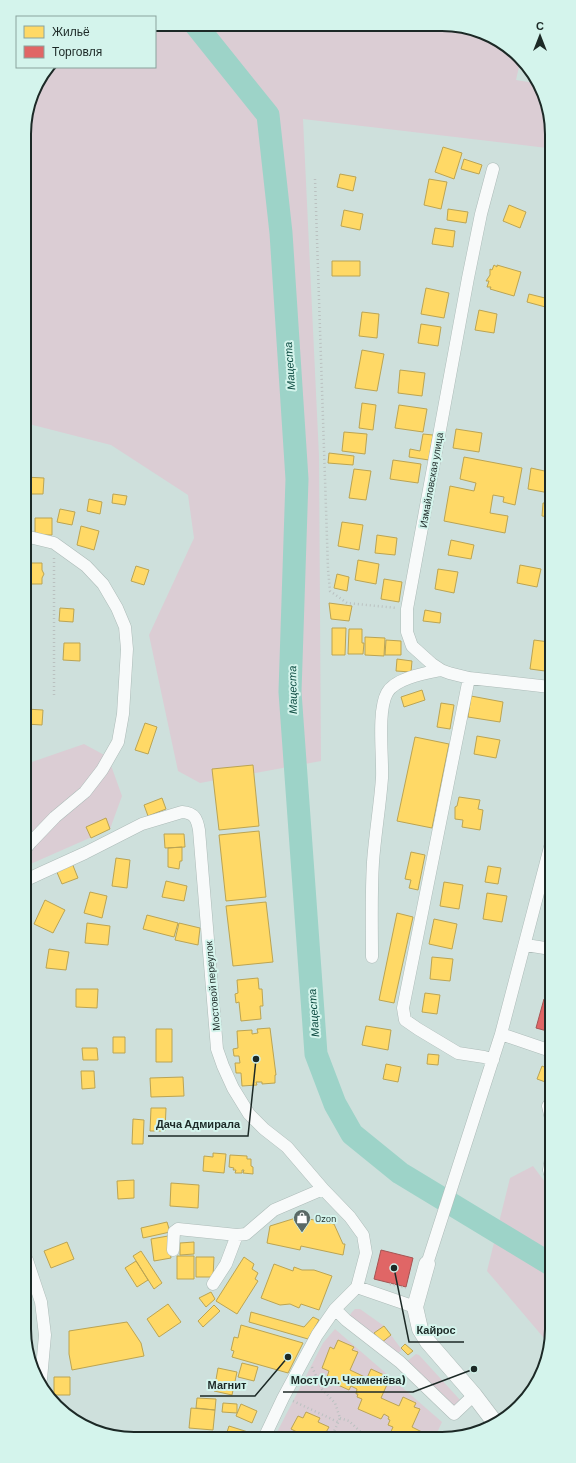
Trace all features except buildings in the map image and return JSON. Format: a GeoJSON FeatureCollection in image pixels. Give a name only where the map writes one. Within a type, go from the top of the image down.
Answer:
{"type":"FeatureCollection","features":[{"type":"Feature","properties":{"kind":"main road"},"geometry":{"type":"LineString","coordinates":[[427,1264],[415,1307],[420,1329],[428,1342],[492,1419]]}},
{"type":"Feature","properties":{"kind":"street","name":"Измайловская улица"},"geometry":{"type":"LineString","coordinates":[[493,169],[481,214],[468,278],[407,609],[407,632],[412,646],[441,670],[469,678],[545,686]]}},
{"type":"Feature","properties":{"kind":"street"},"geometry":{"type":"LineString","coordinates":[[31,537],[54,543],[86,566],[103,584],[117,608],[125,626],[127,649],[123,714],[118,742],[102,770],[85,792],[55,817],[31,841]]}},
{"type":"Feature","properties":{"kind":"street"},"geometry":{"type":"LineString","coordinates":[[372,957],[373,863],[381,799],[382,711],[384,701],[386,693],[394,684],[415,676],[441,670]]}},
{"type":"Feature","properties":{"kind":"street"},"geometry":{"type":"LineString","coordinates":[[469,678],[403,1008],[405,1020],[458,1053],[493,1060]]}},
{"type":"Feature","properties":{"kind":"street","name":"Мостовой переулок"},"geometry":{"type":"LineString","coordinates":[[31,877],[85,853],[142,824],[182,812],[189,812],[197,819],[217,1049],[233,1088],[249,1114],[264,1129],[287,1147],[323,1189],[350,1217],[363,1235],[366,1253],[357,1287]]}},
{"type":"Feature","properties":{"kind":"street"},"geometry":{"type":"LineString","coordinates":[[427,1264],[502,1034],[545,867]]}},
{"type":"Feature","properties":{"kind":"street"},"geometry":{"type":"LineString","coordinates":[[526,945],[545,948]]}},
{"type":"Feature","properties":{"kind":"street"},"geometry":{"type":"LineString","coordinates":[[502,1034],[545,1049]]}},
{"type":"Feature","properties":{"kind":"street"},"geometry":{"type":"LineString","coordinates":[[174,1250],[174,1232],[178,1229],[237,1235],[246,1234],[274,1210],[323,1189]]}},
{"type":"Feature","properties":{"kind":"street"},"geometry":{"type":"LineString","coordinates":[[213,1284],[226,1264],[237,1235]]}},
{"type":"Feature","properties":{"kind":"street"},"geometry":{"type":"LineString","coordinates":[[31,1272],[41,1302],[45,1335],[41,1374]]}},
{"type":"Feature","properties":{"kind":"street"},"geometry":{"type":"LineString","coordinates":[[267,1432],[302,1360],[317,1335],[335,1309],[357,1287],[415,1307]]}},
{"type":"Feature","properties":{"kind":"street"},"geometry":{"type":"LineString","coordinates":[[335,1309],[346,1320],[400,1362],[454,1414],[474,1396]]}},
{"type":"Feature","properties":{"kind":"path"},"geometry":{"type":"LineString","coordinates":[[315,179],[330,591],[347,603],[407,609]]}},
{"type":"Feature","properties":{"kind":"path"},"geometry":{"type":"LineString","coordinates":[[54,543],[54,697]]}},
{"type":"Feature","properties":{"kind":"path"},"geometry":{"type":"LineString","coordinates":[[387,1284],[408,1289]]}},
{"type":"Feature","properties":{"kind":"path"},"geometry":{"type":"LineString","coordinates":[[302,1360],[311,1364],[322,1389],[335,1403],[340,1418],[334,1432]]}},
{"type":"Feature","properties":{"kind":"path"},"geometry":{"type":"LineString","coordinates":[[283,1398],[338,1422]]}},
{"type":"Feature","properties":{"kind":"path"},"geometry":{"type":"LineString","coordinates":[[340,1418],[349,1421],[361,1432]]}},
{"type":"Feature","properties":{"kind":"shaded area"},"geometry":{"type":"Polygon","coordinates":[[[156,31],[449,31],[475,36],[499,48],[519,66],[516,80],[531,82],[537,94],[544,120],[545,148],[303,119],[319,456],[321,761],[200,783],[178,771],[149,635],[194,538],[188,495],[111,445],[31,425],[31,127],[39,94],[52,71],[55,68],[156,68],[156,31]]]}},
{"type":"Feature","properties":{"kind":"shaded area"},"geometry":{"type":"Polygon","coordinates":[[[84,744],[108,757],[122,796],[110,829],[31,864],[31,762],[84,744]]]}},
{"type":"Feature","properties":{"kind":"shaded area"},"geometry":{"type":"Polygon","coordinates":[[[533,1166],[545,1182],[545,1339],[487,1271],[510,1178],[533,1166]]]}},
{"type":"Feature","properties":{"kind":"shaded area"},"geometry":{"type":"Polygon","coordinates":[[[355,1309],[360,1309],[384,1326],[374,1333],[380,1342],[352,1322],[350,1315],[355,1309]]]}},
{"type":"Feature","properties":{"kind":"shaded area"},"geometry":{"type":"Polygon","coordinates":[[[335,1329],[442,1422],[437,1432],[277,1432],[323,1343],[335,1329]]]}},
{"type":"Feature","properties":{"kind":"shaded area"},"geometry":{"type":"Polygon","coordinates":[[[391,1335],[402,1350],[397,1354],[380,1342],[391,1335]]]}},
{"type":"Feature","properties":{"kind":"shaded area"},"geometry":{"type":"Polygon","coordinates":[[[416,1354],[419,1355],[461,1401],[453,1407],[405,1363],[416,1354]]]}},
{"type":"Feature","properties":{"kind":"waterway","name":"Мацеста"},"geometry":{"type":"LineString","coordinates":[[201,31],[268,115],[281,233],[297,479],[290,692],[316,1054],[335,1104],[352,1134],[400,1173],[545,1261]]}},
{"type":"Feature","properties":{"kind":"place","name":"Дача Адмирала"},"geometry":{"type":"Point","coordinates":[256,1059]}},
{"type":"Feature","properties":{"kind":"place","name":"Ozon"},"geometry":{"type":"Point","coordinates":[302,1233]}},
{"type":"Feature","properties":{"kind":"place","name":"Кайрос"},"geometry":{"type":"Point","coordinates":[394,1268]}},
{"type":"Feature","properties":{"kind":"place","name":"Магнит"},"geometry":{"type":"Point","coordinates":[288,1357]}},
{"type":"Feature","properties":{"kind":"place","name":"Мост (ул. Чекменёва)"},"geometry":{"type":"Point","coordinates":[474,1369]}}]}
